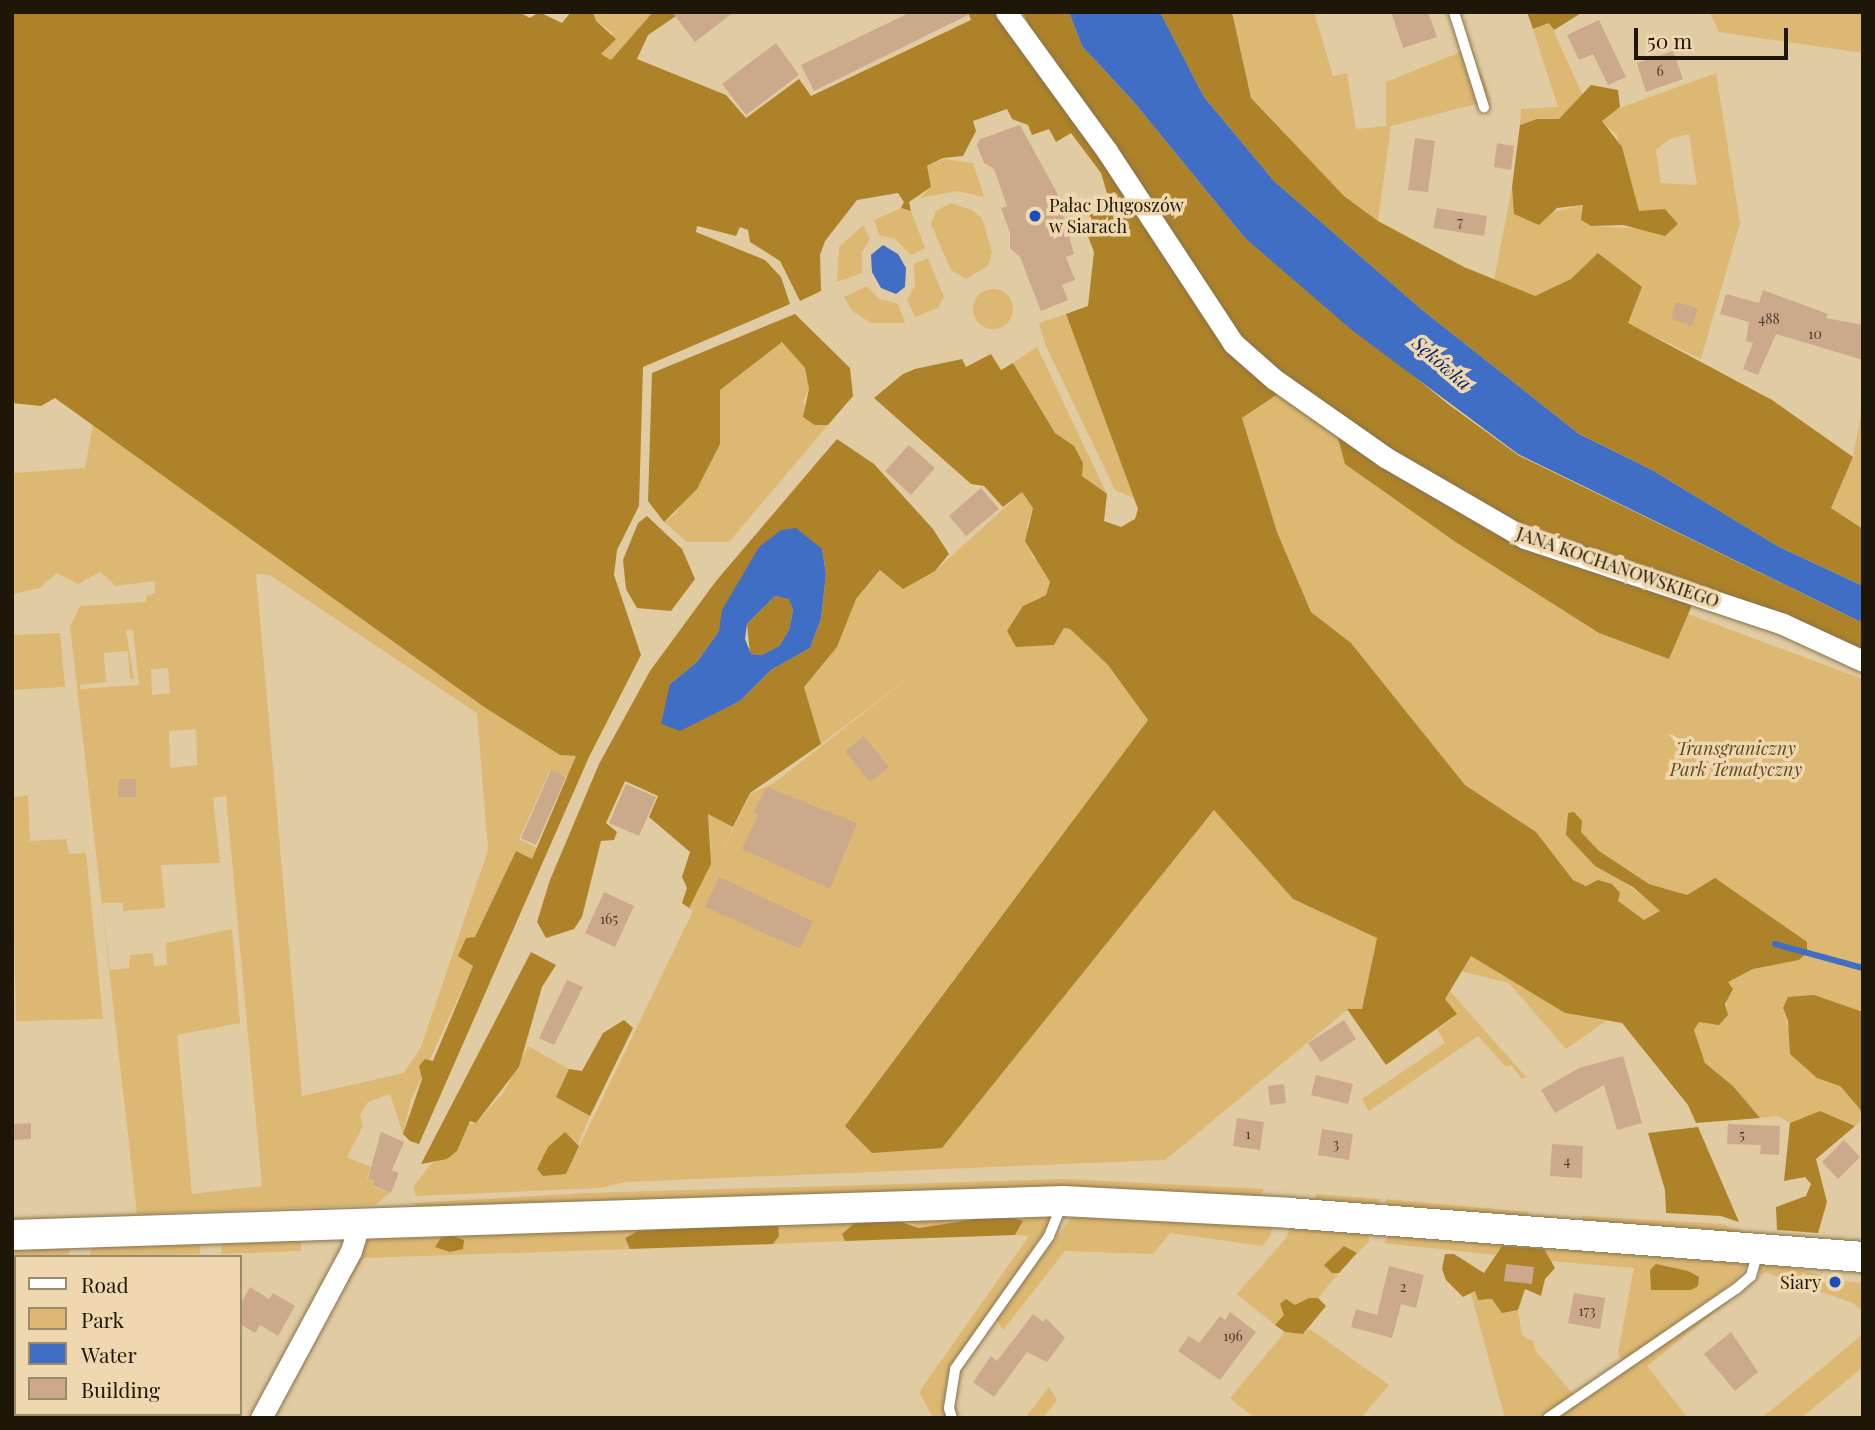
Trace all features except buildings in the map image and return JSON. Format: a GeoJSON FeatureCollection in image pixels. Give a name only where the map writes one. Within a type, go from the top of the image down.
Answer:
{"type":"FeatureCollection","features":[{"type":"Feature","properties":{"kind":"main road"},"geometry":{"type":"LineString","coordinates":[[12,1235],[1063,1201],[1289,1213],[1863,1257]]}},
{"type":"Feature","properties":{"kind":"street","name":"JANA KOCHANOWSKIEGO"},"geometry":{"type":"LineString","coordinates":[[1006,12],[1107,150],[1233,343],[1275,379],[1385,457],[1525,538],[1783,624],[1863,661]]}},
{"type":"Feature","properties":{"kind":"street"},"geometry":{"type":"LineString","coordinates":[[261,1418],[351,1251],[360,1222]]}},
{"type":"Feature","properties":{"kind":"lane"},"geometry":{"type":"LineString","coordinates":[[1454,12],[1484,107]]}},
{"type":"Feature","properties":{"kind":"lane"},"geometry":{"type":"LineString","coordinates":[[952,1418],[949,1408],[955,1369],[1049,1236],[1063,1201]]}},
{"type":"Feature","properties":{"kind":"lane"},"geometry":{"type":"LineString","coordinates":[[1548,1418],[1736,1289],[1751,1276],[1758,1250]]}},
{"type":"Feature","properties":{"kind":"green space"},"geometry":{"type":"Polygon","coordinates":[[[593,12],[653,12],[611,60],[601,55],[613,33],[596,21],[593,12]]]}},
{"type":"Feature","properties":{"kind":"green space"},"geometry":{"type":"Polygon","coordinates":[[[1232,12],[1314,12],[1333,76],[1347,73],[1356,129],[1386,126],[1386,82],[1463,51],[1470,77],[1481,71],[1491,100],[1391,126],[1378,221],[1344,196],[1251,98],[1232,12]]]}},
{"type":"Feature","properties":{"kind":"green space"},"geometry":{"type":"Polygon","coordinates":[[[1709,12],[1863,12],[1863,53],[1719,32],[1709,12]]]}},
{"type":"Feature","properties":{"kind":"green space"},"geometry":{"type":"Polygon","coordinates":[[[1550,23],[1584,98],[1559,119],[1537,119],[1520,125],[1521,109],[1558,107],[1533,29],[1550,23]]]}},
{"type":"Feature","properties":{"kind":"green space"},"geometry":{"type":"Polygon","coordinates":[[[1716,73],[1740,223],[1701,359],[1627,323],[1599,253],[1571,279],[1535,296],[1494,280],[1512,187],[1516,200],[1549,213],[1584,205],[1591,226],[1644,229],[1649,212],[1639,212],[1635,205],[1617,135],[1601,121],[1617,109],[1716,73]],[[1689,134],[1670,139],[1656,150],[1661,183],[1697,185],[1689,134]]]}},
{"type":"Feature","properties":{"kind":"green space"},"geometry":{"type":"Polygon","coordinates":[[[943,159],[973,163],[984,197],[957,191],[920,198],[931,187],[927,167],[943,159]]]}},
{"type":"Feature","properties":{"kind":"green space"},"geometry":{"type":"Polygon","coordinates":[[[951,203],[972,210],[982,218],[992,252],[988,266],[966,279],[951,270],[931,224],[936,211],[951,203]]]}},
{"type":"Feature","properties":{"kind":"green space"},"geometry":{"type":"Polygon","coordinates":[[[901,208],[911,211],[925,248],[911,255],[895,239],[879,235],[874,220],[901,208]]]}},
{"type":"Feature","properties":{"kind":"green space"},"geometry":{"type":"Polygon","coordinates":[[[863,225],[870,239],[862,252],[862,273],[837,282],[839,247],[863,225]]]}},
{"type":"Feature","properties":{"kind":"green space"},"geometry":{"type":"Polygon","coordinates":[[[928,258],[944,297],[938,308],[915,317],[907,300],[915,286],[914,264],[928,258]]]}},
{"type":"Feature","properties":{"kind":"green space"},"geometry":{"type":"Polygon","coordinates":[[[867,286],[878,298],[898,304],[905,323],[871,323],[852,311],[844,297],[867,286]]]}},
{"type":"Feature","properties":{"kind":"green space"},"geometry":{"type":"Polygon","coordinates":[[[993,289],[1001,290],[1007,295],[1012,301],[1012,317],[1007,323],[1001,328],[993,329],[985,328],[979,323],[974,317],[973,309],[974,301],[979,295],[985,290],[993,289]]]}},
{"type":"Feature","properties":{"kind":"green space"},"geometry":{"type":"Polygon","coordinates":[[[1066,314],[1134,498],[1115,490],[1045,344],[1039,323],[1066,314]]]}},
{"type":"Feature","properties":{"kind":"green space"},"geometry":{"type":"Polygon","coordinates":[[[782,342],[805,368],[809,389],[803,402],[815,425],[828,425],[729,542],[687,542],[664,522],[675,514],[720,444],[720,390],[782,342]]]}},
{"type":"Feature","properties":{"kind":"green space"},"geometry":{"type":"Polygon","coordinates":[[[1037,347],[1107,494],[1081,476],[1013,363],[1037,347]]]}},
{"type":"Feature","properties":{"kind":"green space","name":"Transgraniczny Park Tematyczny"},"geometry":{"type":"Polygon","coordinates":[[[1278,394],[1335,429],[1457,543],[1599,633],[1669,659],[1688,614],[1863,679],[1863,1012],[1846,1008],[1783,1008],[1790,1034],[1817,1078],[1840,1086],[1860,1109],[1861,1121],[1855,1126],[1820,1111],[1790,1123],[1778,1116],[1760,1118],[1733,1086],[1705,1063],[1694,1030],[1699,1022],[1727,1015],[1727,982],[1753,969],[1799,960],[1687,895],[1649,884],[1599,851],[1581,832],[1566,835],[1661,911],[1644,921],[1617,900],[1573,880],[1536,832],[1465,785],[1351,643],[1311,612],[1277,532],[1242,418],[1278,394]]]}},
{"type":"Feature","properties":{"kind":"green space"},"geometry":{"type":"Polygon","coordinates":[[[1863,402],[1863,529],[1831,508],[1853,457],[1863,402]]]}},
{"type":"Feature","properties":{"kind":"green space"},"geometry":{"type":"Polygon","coordinates":[[[93,425],[484,707],[560,755],[576,756],[567,777],[550,770],[519,839],[537,848],[532,859],[516,851],[475,937],[466,938],[459,956],[473,966],[411,1100],[403,1134],[390,1094],[368,1102],[360,1115],[363,1126],[347,1157],[371,1167],[367,1178],[373,1181],[372,1186],[390,1193],[375,1205],[137,1214],[70,626],[80,606],[146,602],[146,596],[155,593],[154,581],[116,586],[100,572],[78,584],[57,573],[39,588],[12,594],[12,473],[85,468],[93,425]],[[256,574],[302,1096],[404,1073],[421,1047],[488,850],[477,713],[270,575],[256,574]],[[133,629],[126,631],[134,679],[130,678],[128,651],[104,653],[106,682],[80,685],[80,689],[139,685],[133,629]],[[168,668],[151,669],[152,695],[170,693],[168,668]],[[196,729],[169,731],[170,768],[197,765],[196,729]],[[226,796],[213,798],[220,863],[161,865],[165,908],[123,911],[123,903],[102,903],[110,970],[129,968],[130,955],[153,953],[154,966],[167,965],[166,943],[232,929],[240,1023],[177,1035],[192,1194],[262,1186],[226,796]]]}},
{"type":"Feature","properties":{"kind":"green space"},"geometry":{"type":"Polygon","coordinates":[[[1022,492],[1033,508],[1027,526],[1032,557],[1042,563],[1050,582],[1046,595],[1031,601],[1007,631],[1016,647],[1054,645],[1064,628],[1070,629],[1108,665],[1148,720],[845,1126],[942,1148],[1214,810],[1293,899],[1377,938],[1362,1009],[1347,1010],[1165,1160],[626,1182],[600,1188],[416,1196],[413,1187],[431,1164],[457,1151],[469,1124],[476,1123],[504,1092],[528,1046],[569,1069],[557,1097],[590,1116],[578,1144],[573,1138],[566,1174],[693,911],[689,908],[711,848],[708,813],[733,827],[722,852],[750,794],[774,783],[916,672],[821,744],[804,687],[837,647],[856,599],[881,570],[935,571],[1022,492]]]}},
{"type":"Feature","properties":{"kind":"green space"},"geometry":{"type":"Polygon","coordinates":[[[60,633],[65,687],[12,690],[12,635],[60,633]]]}},
{"type":"Feature","properties":{"kind":"green space"},"geometry":{"type":"Polygon","coordinates":[[[28,795],[30,841],[66,839],[69,854],[86,853],[103,1019],[16,1021],[12,798],[28,795]]]}},
{"type":"Feature","properties":{"kind":"green space"},"geometry":{"type":"Polygon","coordinates":[[[1471,956],[1565,1013],[1606,1021],[1566,1049],[1509,983],[1460,971],[1471,956]]]}},
{"type":"Feature","properties":{"kind":"green space"},"geometry":{"type":"Polygon","coordinates":[[[1449,990],[1526,1077],[1522,1079],[1511,1065],[1506,1067],[1478,1036],[1369,1111],[1362,1099],[1445,1043],[1437,1029],[1453,1018],[1445,999],[1449,990]]]}},
{"type":"Feature","properties":{"kind":"green space"},"geometry":{"type":"Polygon","coordinates":[[[1065,1179],[1263,1189],[1263,1193],[1256,1200],[425,1209],[413,1203],[588,1193],[1065,1179]]]}},
{"type":"Feature","properties":{"kind":"green space"},"geometry":{"type":"Polygon","coordinates":[[[1316,1194],[1380,1199],[1379,1209],[1314,1202],[1316,1194]]]}},
{"type":"Feature","properties":{"kind":"green space"},"geometry":{"type":"Polygon","coordinates":[[[1386,1199],[1528,1212],[1526,1217],[1386,1210],[1386,1199]]]}},
{"type":"Feature","properties":{"kind":"green space"},"geometry":{"type":"Polygon","coordinates":[[[1076,1211],[1272,1222],[1271,1235],[1262,1246],[1170,1233],[1153,1254],[1065,1251],[1003,1330],[996,1319],[1076,1211]]]}},
{"type":"Feature","properties":{"kind":"green space"},"geometry":{"type":"Polygon","coordinates":[[[1050,1212],[1050,1222],[950,1371],[945,1387],[947,1418],[933,1418],[919,1392],[1029,1236],[1015,1235],[1023,1221],[1002,1215],[919,1228],[909,1222],[842,1234],[845,1241],[773,1244],[779,1236],[768,1224],[638,1231],[625,1238],[630,1249],[364,1258],[337,1299],[364,1238],[1050,1212]]]}},
{"type":"Feature","properties":{"kind":"green space"},"geometry":{"type":"Polygon","coordinates":[[[1582,1216],[1722,1224],[1752,1235],[1582,1226],[1582,1216]]]}},
{"type":"Feature","properties":{"kind":"green space"},"geometry":{"type":"Polygon","coordinates":[[[1291,1223],[1368,1230],[1369,1242],[1357,1253],[1345,1246],[1337,1252],[1332,1273],[1339,1273],[1318,1298],[1303,1301],[1275,1325],[1237,1294],[1287,1237],[1291,1223]]]}},
{"type":"Feature","properties":{"kind":"green space"},"geometry":{"type":"Polygon","coordinates":[[[1392,1231],[1745,1260],[1745,1268],[1735,1281],[1622,1361],[1618,1353],[1634,1268],[1548,1261],[1502,1246],[1495,1255],[1384,1243],[1392,1231]]]}},
{"type":"Feature","properties":{"kind":"green space"},"geometry":{"type":"Polygon","coordinates":[[[301,1239],[301,1251],[221,1254],[222,1241],[301,1239]]]}},
{"type":"Feature","properties":{"kind":"green space"},"geometry":{"type":"Polygon","coordinates":[[[200,1242],[200,1254],[90,1255],[93,1246],[200,1242]]]}},
{"type":"Feature","properties":{"kind":"green space"},"geometry":{"type":"Polygon","coordinates":[[[70,1246],[69,1255],[14,1255],[12,1261],[12,1247],[70,1246]]]}},
{"type":"Feature","properties":{"kind":"green space"},"geometry":{"type":"Polygon","coordinates":[[[1765,1261],[1822,1275],[1826,1285],[1842,1288],[1843,1281],[1863,1283],[1863,1312],[1853,1303],[1765,1272],[1761,1275],[1759,1268],[1765,1261]]]}},
{"type":"Feature","properties":{"kind":"green space"},"geometry":{"type":"Polygon","coordinates":[[[1746,1283],[1746,1287],[1647,1366],[1688,1418],[1556,1418],[1746,1283]]]}},
{"type":"Feature","properties":{"kind":"green space"},"geometry":{"type":"Polygon","coordinates":[[[1475,1291],[1485,1301],[1492,1299],[1512,1312],[1518,1310],[1522,1335],[1534,1342],[1535,1350],[1573,1394],[1538,1418],[1505,1418],[1471,1294],[1475,1291]]]}},
{"type":"Feature","properties":{"kind":"green space"},"geometry":{"type":"Polygon","coordinates":[[[1310,1329],[1389,1385],[1361,1418],[1254,1418],[1230,1398],[1285,1332],[1303,1334],[1310,1329]]]}},
{"type":"Feature","properties":{"kind":"green space"},"geometry":{"type":"Polygon","coordinates":[[[1863,1334],[1863,1367],[1801,1418],[1762,1418],[1863,1334]]]}},
{"type":"Feature","properties":{"kind":"green space"},"geometry":{"type":"Polygon","coordinates":[[[1049,1387],[1057,1400],[1043,1418],[1025,1418],[1049,1387]]]}},
{"type":"Feature","properties":{"kind":"shaded area"},"geometry":{"type":"Polygon","coordinates":[[[12,12],[519,12],[530,18],[539,12],[562,23],[571,12],[593,12],[596,21],[616,39],[601,54],[611,60],[653,12],[682,12],[648,35],[637,59],[726,95],[746,118],[799,79],[811,96],[971,20],[968,12],[998,12],[1278,394],[1242,418],[1277,532],[1311,612],[1351,643],[1465,785],[1536,832],[1573,880],[1586,886],[1598,880],[1612,884],[1620,893],[1618,901],[1644,920],[1660,911],[1633,887],[1595,866],[1566,835],[1568,813],[1574,812],[1582,821],[1581,832],[1599,851],[1649,884],[1687,895],[1715,878],[1807,942],[1807,953],[1799,960],[1753,969],[1728,982],[1733,989],[1725,1004],[1728,1015],[1719,1025],[1699,1022],[1694,1030],[1705,1063],[1733,1086],[1760,1118],[1696,1123],[1688,1105],[1622,1023],[1565,1013],[1471,956],[1445,999],[1457,1014],[1386,1065],[1347,1009],[1362,1009],[1377,938],[1293,899],[1214,810],[942,1148],[872,1153],[845,1126],[1148,720],[1108,665],[1070,629],[1064,628],[1054,645],[1016,647],[1007,631],[1023,606],[1046,595],[1050,582],[1025,541],[1033,508],[1022,492],[1003,507],[984,486],[971,484],[874,398],[903,374],[915,369],[962,359],[966,367],[991,354],[1001,370],[1013,363],[1055,433],[1074,446],[1083,463],[1082,476],[1107,494],[1104,521],[1121,527],[1135,519],[1138,509],[1066,314],[1088,306],[1094,252],[1084,226],[1092,223],[1089,215],[1111,207],[1101,173],[1071,133],[1056,142],[1049,129],[1032,135],[1028,125],[1012,119],[1007,109],[973,121],[976,131],[963,156],[943,158],[927,166],[931,187],[909,202],[911,211],[901,208],[904,202],[898,193],[857,200],[825,241],[820,255],[821,291],[800,301],[780,261],[750,242],[748,230],[740,227],[736,236],[697,226],[696,232],[765,260],[781,277],[790,304],[643,367],[639,506],[617,550],[614,575],[641,655],[589,757],[419,1144],[410,1141],[403,1134],[422,1079],[419,1066],[425,1059],[433,1061],[473,966],[458,956],[466,938],[475,937],[516,851],[532,859],[576,756],[560,755],[484,707],[55,398],[41,406],[12,403],[12,12]]]}},
{"type":"Feature","properties":{"kind":"shaded area"},"geometry":{"type":"Polygon","coordinates":[[[1023,12],[1069,12],[1082,46],[1133,101],[1245,238],[1448,404],[1518,455],[1863,623],[1863,656],[1698,591],[1669,659],[1599,633],[1457,543],[1345,464],[1330,408],[1236,338],[1128,175],[1115,143],[1040,49],[1023,12]]]}},
{"type":"Feature","properties":{"kind":"shaded area"},"geometry":{"type":"Polygon","coordinates":[[[1160,12],[1232,12],[1251,98],[1344,196],[1378,221],[1464,267],[1535,296],[1571,279],[1598,253],[1642,287],[1628,323],[1772,400],[1853,457],[1831,508],[1863,529],[1863,586],[1779,547],[1652,470],[1579,434],[1421,309],[1274,181],[1204,97],[1160,12]]]}},
{"type":"Feature","properties":{"kind":"shaded area"},"geometry":{"type":"Polygon","coordinates":[[[1527,12],[1583,12],[1554,30],[1549,23],[1533,29],[1527,12]]]}},
{"type":"Feature","properties":{"kind":"shaded area"},"geometry":{"type":"Polygon","coordinates":[[[1591,85],[1618,90],[1620,107],[1602,121],[1622,147],[1639,211],[1665,209],[1678,224],[1665,236],[1623,225],[1591,226],[1581,220],[1583,205],[1557,208],[1539,225],[1514,214],[1512,187],[1520,125],[1537,119],[1559,119],[1591,85]]]}},
{"type":"Feature","properties":{"kind":"shaded area"},"geometry":{"type":"Polygon","coordinates":[[[795,314],[850,368],[853,396],[828,425],[815,425],[803,417],[809,389],[805,368],[782,342],[720,390],[720,444],[697,489],[664,522],[648,501],[652,373],[795,314]]]}},
{"type":"Feature","properties":{"kind":"shaded area"},"geometry":{"type":"Polygon","coordinates":[[[837,439],[874,464],[933,529],[949,554],[935,571],[903,589],[880,570],[856,599],[837,647],[804,687],[821,744],[750,793],[733,827],[708,814],[711,864],[689,908],[682,903],[687,888],[682,877],[690,852],[649,817],[658,796],[625,781],[606,823],[617,832],[614,840],[601,841],[582,917],[574,929],[546,938],[537,922],[550,880],[599,764],[650,671],[716,581],[837,439]],[[822,549],[719,631],[697,662],[670,684],[680,730],[740,701],[771,670],[810,648],[821,619],[826,574],[822,549]]]}},
{"type":"Feature","properties":{"kind":"shaded area"},"geometry":{"type":"Polygon","coordinates":[[[647,516],[682,549],[695,579],[671,611],[637,608],[626,589],[623,560],[638,523],[647,516]]]}},
{"type":"Feature","properties":{"kind":"shaded area"},"geometry":{"type":"Polygon","coordinates":[[[775,596],[789,598],[793,610],[789,630],[779,646],[762,655],[750,654],[747,624],[775,596]]]}},
{"type":"Feature","properties":{"kind":"shaded area"},"geometry":{"type":"Polygon","coordinates":[[[531,952],[556,965],[542,987],[519,1067],[476,1123],[470,1121],[457,1151],[447,1159],[421,1164],[531,952]]]}},
{"type":"Feature","properties":{"kind":"shaded area"},"geometry":{"type":"Polygon","coordinates":[[[1814,995],[1863,1012],[1863,1122],[1860,1109],[1840,1086],[1817,1078],[1790,1054],[1788,1021],[1783,1008],[1788,997],[1814,995]]]}},
{"type":"Feature","properties":{"kind":"shaded area"},"geometry":{"type":"Polygon","coordinates":[[[624,1020],[633,1028],[590,1116],[556,1097],[569,1069],[582,1071],[603,1033],[624,1020]]]}},
{"type":"Feature","properties":{"kind":"shaded area"},"geometry":{"type":"Polygon","coordinates":[[[1820,1111],[1855,1126],[1816,1159],[1827,1202],[1818,1233],[1777,1230],[1776,1207],[1806,1196],[1811,1184],[1805,1177],[1784,1181],[1790,1123],[1820,1111]]]}},
{"type":"Feature","properties":{"kind":"shaded area"},"geometry":{"type":"Polygon","coordinates":[[[1698,1127],[1739,1222],[1721,1216],[1666,1213],[1665,1190],[1648,1133],[1698,1127]]]}},
{"type":"Feature","properties":{"kind":"shaded area"},"geometry":{"type":"Polygon","coordinates":[[[565,1132],[579,1146],[566,1174],[543,1176],[537,1169],[548,1147],[565,1132]]]}},
{"type":"Feature","properties":{"kind":"shaded area"},"geometry":{"type":"Polygon","coordinates":[[[1002,1215],[1023,1221],[1015,1235],[845,1241],[842,1234],[858,1220],[892,1219],[919,1228],[1002,1215]]]}},
{"type":"Feature","properties":{"kind":"shaded area"},"geometry":{"type":"Polygon","coordinates":[[[768,1224],[778,1226],[779,1236],[773,1244],[630,1249],[625,1238],[638,1231],[768,1224]]]}},
{"type":"Feature","properties":{"kind":"shaded area"},"geometry":{"type":"Polygon","coordinates":[[[452,1236],[464,1240],[463,1249],[450,1252],[435,1247],[441,1238],[452,1236]]]}},
{"type":"Feature","properties":{"kind":"shaded area"},"geometry":{"type":"Polygon","coordinates":[[[1344,1246],[1357,1253],[1339,1273],[1332,1273],[1324,1265],[1344,1246]]]}},
{"type":"Feature","properties":{"kind":"shaded area"},"geometry":{"type":"Polygon","coordinates":[[[1502,1246],[1544,1249],[1555,1268],[1545,1279],[1541,1296],[1525,1289],[1518,1310],[1502,1313],[1492,1299],[1478,1300],[1475,1291],[1463,1297],[1446,1280],[1442,1269],[1445,1254],[1454,1254],[1484,1273],[1502,1246]]]}},
{"type":"Feature","properties":{"kind":"shaded area"},"geometry":{"type":"Polygon","coordinates":[[[1656,1264],[1688,1271],[1699,1277],[1698,1286],[1691,1290],[1651,1290],[1650,1270],[1656,1264]]]}},
{"type":"Feature","properties":{"kind":"shaded area"},"geometry":{"type":"Polygon","coordinates":[[[1309,1298],[1318,1298],[1326,1306],[1303,1334],[1285,1332],[1275,1325],[1284,1315],[1280,1304],[1286,1299],[1295,1305],[1309,1298]]]}},
{"type":"Feature","properties":{"kind":"water","name":"Sękówka"},"geometry":{"type":"Polygon","coordinates":[[[1069,12],[1160,12],[1204,97],[1274,181],[1421,309],[1579,434],[1652,470],[1779,547],[1863,586],[1863,623],[1518,454],[1353,331],[1245,238],[1133,101],[1082,46],[1069,12]]]}},
{"type":"Feature","properties":{"kind":"water"},"geometry":{"type":"Polygon","coordinates":[[[883,245],[898,254],[906,268],[905,287],[896,294],[881,288],[872,272],[871,255],[883,245]]]}},
{"type":"Feature","properties":{"kind":"water"},"geometry":{"type":"Polygon","coordinates":[[[796,528],[822,549],[826,574],[821,619],[810,648],[771,670],[740,701],[680,731],[661,724],[670,684],[697,662],[719,631],[722,610],[759,547],[781,530],[796,528]],[[775,596],[747,624],[745,639],[751,654],[762,655],[779,646],[789,630],[793,610],[789,599],[775,596]]]}},
{"type":"Feature","properties":{"kind":"waterway"},"geometry":{"type":"LineString","coordinates":[[1775,944],[1863,968]]}},
{"type":"Feature","properties":{"kind":"place","name":"Pałac Długoszów w Siarach"},"geometry":{"type":"Point","coordinates":[1035,216]}},
{"type":"Feature","properties":{"kind":"place","name":"Siary"},"geometry":{"type":"Point","coordinates":[1835,1282]}}]}
